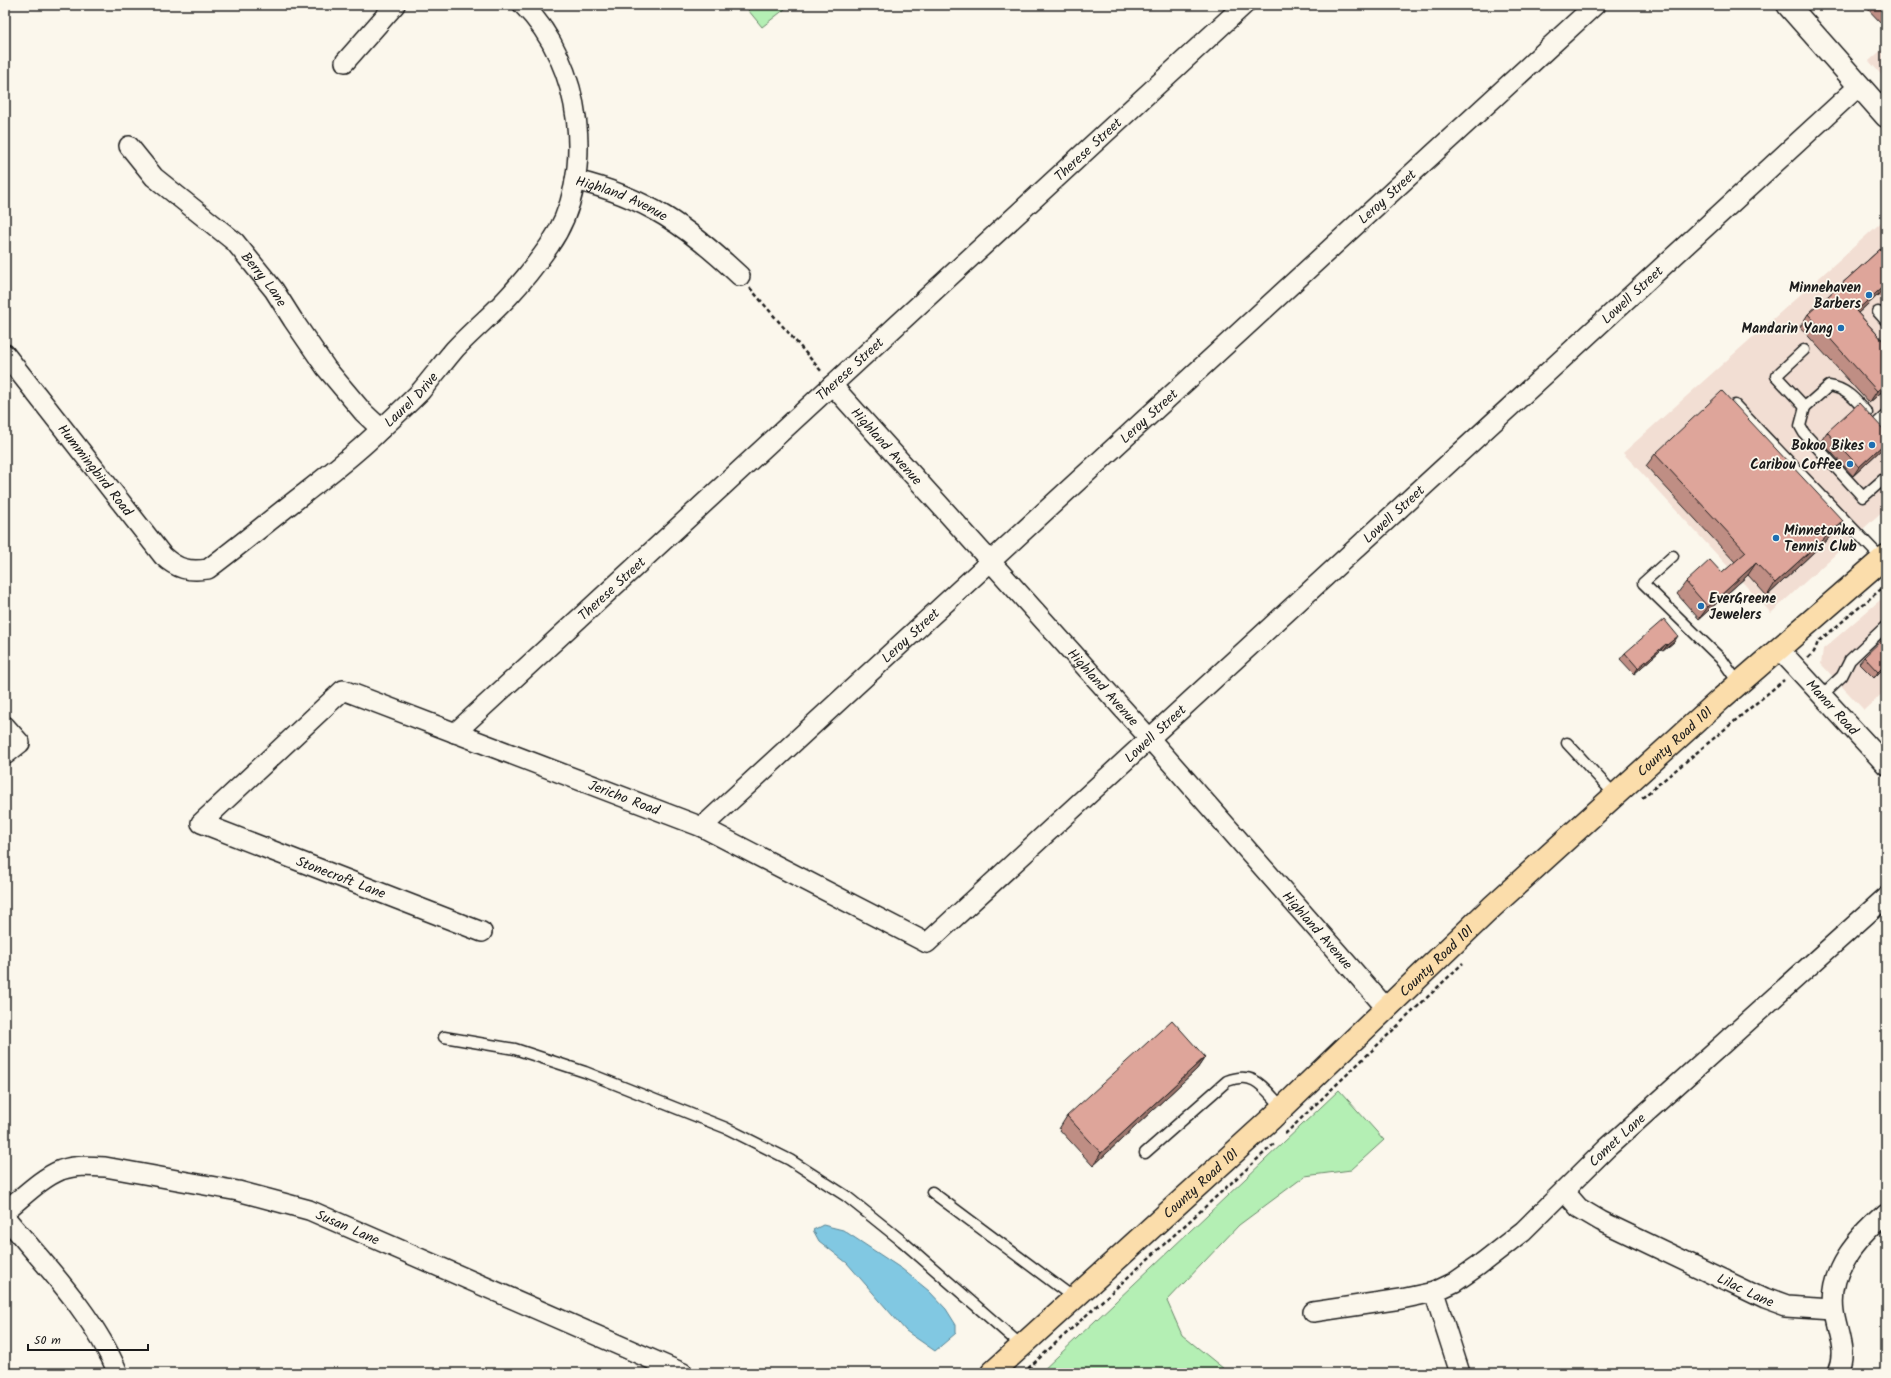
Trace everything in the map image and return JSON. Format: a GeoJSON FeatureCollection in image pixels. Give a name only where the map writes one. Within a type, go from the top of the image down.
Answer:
{"type":"FeatureCollection","features":[{"type":"Feature","properties":{"kind":"main road","name":"County Road 101"},"geometry":{"type":"LineString","coordinates":[[992,1373],[1283,1108],[1387,1010],[1492,907],[1739,684],[1884,558]]}},
{"type":"Feature","properties":{"kind":"street"},"geometry":{"type":"LineString","coordinates":[[345,62],[395,5]]}},
{"type":"Feature","properties":{"kind":"street","name":"Highland Avenue"},"geometry":{"type":"LineString","coordinates":[[523,5],[533,15],[553,44],[568,77],[576,120],[578,149],[575,180],[600,186],[631,198],[663,214],[692,234],[740,276]]}},
{"type":"Feature","properties":{"kind":"street","name":"Therese Street"},"geometry":{"type":"LineString","coordinates":[[455,733],[1244,5]]}},
{"type":"Feature","properties":{"kind":"street","name":"Leroy Street"},"geometry":{"type":"LineString","coordinates":[[702,828],[1595,5]]}},
{"type":"Feature","properties":{"kind":"street"},"geometry":{"type":"LineString","coordinates":[[1788,5],[1886,116]]}},
{"type":"Feature","properties":{"kind":"street","name":"Lowell Street"},"geometry":{"type":"LineString","coordinates":[[927,943],[1860,85]]}},
{"type":"Feature","properties":{"kind":"street","name":"Berry Lane"},"geometry":{"type":"LineString","coordinates":[[129,146],[154,177],[235,242],[274,290],[326,368],[364,412],[381,429]]}},
{"type":"Feature","properties":{"kind":"street","name":"Laurel Drive"},"geometry":{"type":"LineString","coordinates":[[195,571],[208,569],[318,483],[381,429],[419,392],[455,349],[510,296],[532,268],[553,239],[564,215],[575,180]]}},
{"type":"Feature","properties":{"kind":"street","name":"Hummingbird Road"},"geometry":{"type":"LineString","coordinates":[[5,354],[163,556],[182,569],[195,571]]}},
{"type":"Feature","properties":{"kind":"street","name":"Highland Avenue"},"geometry":{"type":"LineString","coordinates":[[832,385],[1150,739],[1387,1010]]}},
{"type":"Feature","properties":{"kind":"street","name":"Manor Road"},"geometry":{"type":"LineString","coordinates":[[1779,649],[1886,765]]}},
{"type":"Feature","properties":{"kind":"street","name":"Jericho Road"},"geometry":{"type":"LineString","coordinates":[[201,822],[343,690],[702,828],[927,943]]}},
{"type":"Feature","properties":{"kind":"street"},"geometry":{"type":"LineString","coordinates":[[5,726],[20,743],[5,755]]}},
{"type":"Feature","properties":{"kind":"street","name":"Stonecroft Lane"},"geometry":{"type":"LineString","coordinates":[[201,822],[482,932]]}},
{"type":"Feature","properties":{"kind":"street","name":"Comet Lane"},"geometry":{"type":"LineString","coordinates":[[1313,1312],[1401,1299],[1434,1292],[1455,1282],[1478,1266],[1523,1231],[1565,1192],[1607,1148],[1886,897]]}},
{"type":"Feature","properties":{"kind":"street","name":"Susan Lane"},"geometry":{"type":"LineString","coordinates":[[5,1211],[42,1182],[61,1170],[83,1166],[105,1167],[238,1190],[309,1210],[683,1373]]}},
{"type":"Feature","properties":{"kind":"street","name":"Lilac Lane"},"geometry":{"type":"LineString","coordinates":[[1565,1192],[1580,1208],[1601,1221],[1764,1299],[1786,1307],[1833,1310]]}},
{"type":"Feature","properties":{"kind":"street"},"geometry":{"type":"LineString","coordinates":[[1838,1373],[1841,1367],[1842,1349],[1833,1310],[1835,1287],[1846,1255],[1858,1239],[1886,1213]]}},
{"type":"Feature","properties":{"kind":"street"},"geometry":{"type":"LineString","coordinates":[[5,1216],[81,1310],[102,1339],[118,1373]]}},
{"type":"Feature","properties":{"kind":"street"},"geometry":{"type":"LineString","coordinates":[[1434,1292],[1460,1373]]}},
{"type":"Feature","properties":{"kind":"lane"},"geometry":{"type":"LineString","coordinates":[[1878,312],[1886,321]]}},
{"type":"Feature","properties":{"kind":"lane"},"geometry":{"type":"LineString","coordinates":[[1804,350],[1776,376],[1805,407]]}},
{"type":"Feature","properties":{"kind":"lane"},"geometry":{"type":"LineString","coordinates":[[1886,435],[1856,399],[1837,387],[1828,386],[1805,407],[1800,426],[1804,433],[1863,497],[1886,476]]}},
{"type":"Feature","properties":{"kind":"lane"},"geometry":{"type":"LineString","coordinates":[[1736,405],[1884,558]]}},
{"type":"Feature","properties":{"kind":"lane"},"geometry":{"type":"LineString","coordinates":[[1876,424],[1886,415]]}},
{"type":"Feature","properties":{"kind":"lane"},"geometry":{"type":"LineString","coordinates":[[1673,556],[1643,583],[1723,662],[1739,684]]}},
{"type":"Feature","properties":{"kind":"lane"},"geometry":{"type":"LineString","coordinates":[[1822,695],[1842,676],[1850,660],[1886,626]]}},
{"type":"Feature","properties":{"kind":"lane"},"geometry":{"type":"LineString","coordinates":[[1567,743],[1615,795]]}},
{"type":"Feature","properties":{"kind":"lane"},"geometry":{"type":"LineString","coordinates":[[444,1037],[515,1049],[585,1072],[726,1128],[790,1160],[846,1196],[902,1241],[1022,1346]]}},
{"type":"Feature","properties":{"kind":"lane"},"geometry":{"type":"LineString","coordinates":[[1145,1153],[1227,1081],[1238,1076],[1254,1078],[1283,1108]]}},
{"type":"Feature","properties":{"kind":"lane"},"geometry":{"type":"LineString","coordinates":[[932,1192],[1074,1298]]}},
{"type":"Feature","properties":{"kind":"path"},"geometry":{"type":"LineString","coordinates":[[740,276],[817,365],[832,385]]}},
{"type":"Feature","properties":{"kind":"path"},"geometry":{"type":"LineString","coordinates":[[1636,803],[1683,766],[1797,668],[1814,652],[1818,642],[1886,585]]}},
{"type":"Feature","properties":{"kind":"path"},"geometry":{"type":"LineString","coordinates":[[1023,1373],[1302,1119],[1465,962]]}},
{"type":"Feature","properties":{"kind":"shaded area"},"geometry":{"type":"Polygon","coordinates":[[[1886,46],[1886,80],[1869,61],[1886,46]]]}},
{"type":"Feature","properties":{"kind":"shaded area"},"geometry":{"type":"Polygon","coordinates":[[[1886,218],[1886,508],[1771,613],[1623,453],[1886,218]]]}},
{"type":"Feature","properties":{"kind":"shaded area"},"geometry":{"type":"Polygon","coordinates":[[[1886,595],[1886,690],[1864,710],[1821,664],[1823,649],[1886,595]]]}},
{"type":"Feature","properties":{"kind":"green space"},"geometry":{"type":"Polygon","coordinates":[[[744,5],[790,5],[762,27],[744,5]]]}},
{"type":"Feature","properties":{"kind":"green space"},"geometry":{"type":"Polygon","coordinates":[[[1339,1090],[1384,1140],[1351,1170],[1305,1176],[1239,1225],[1167,1301],[1182,1335],[1229,1373],[1040,1373],[1339,1090]]]}},
{"type":"Feature","properties":{"kind":"water"},"geometry":{"type":"Polygon","coordinates":[[[823,1225],[843,1230],[902,1269],[929,1291],[946,1309],[956,1325],[956,1333],[935,1351],[906,1331],[847,1263],[819,1241],[813,1230],[823,1225]]]}},
{"type":"Feature","properties":{"kind":"building"},"geometry":{"type":"Polygon","coordinates":[[[1878,5],[1886,5],[1886,13],[1878,5]]]}},
{"type":"Feature","properties":{"kind":"building"},"geometry":{"type":"Polygon","coordinates":[[[1886,244],[1886,284],[1856,311],[1886,344],[1886,383],[1877,391],[1808,314],[1886,244]]]}},
{"type":"Feature","properties":{"kind":"building"},"geometry":{"type":"Polygon","coordinates":[[[1722,391],[1843,521],[1775,583],[1756,563],[1708,607],[1686,582],[1710,560],[1722,573],[1746,552],[1655,454],[1722,391]]]}},
{"type":"Feature","properties":{"kind":"building"},"geometry":{"type":"Polygon","coordinates":[[[1859,403],[1886,432],[1886,442],[1859,467],[1827,432],[1859,403]]]}},
{"type":"Feature","properties":{"kind":"building"},"geometry":{"type":"Polygon","coordinates":[[[1664,619],[1678,636],[1667,645],[1666,644],[1638,668],[1625,653],[1664,619]]]}},
{"type":"Feature","properties":{"kind":"building"},"geometry":{"type":"Polygon","coordinates":[[[1886,636],[1886,664],[1878,672],[1864,657],[1886,636]]]}},
{"type":"Feature","properties":{"kind":"building"},"geometry":{"type":"Polygon","coordinates":[[[1172,1020],[1205,1057],[1101,1153],[1067,1116],[1172,1020]]]}},
{"type":"Feature","properties":{"kind":"place","name":"Minnehaven Barbers"},"geometry":{"type":"Point","coordinates":[1869,295]}},
{"type":"Feature","properties":{"kind":"place","name":"Mandarin Yang"},"geometry":{"type":"Point","coordinates":[1841,328]}},
{"type":"Feature","properties":{"kind":"place","name":"Bokoo Bikes"},"geometry":{"type":"Point","coordinates":[1872,445]}},
{"type":"Feature","properties":{"kind":"place","name":"Caribou Coffee"},"geometry":{"type":"Point","coordinates":[1850,464]}},
{"type":"Feature","properties":{"kind":"place","name":"Minnetonka Tennis Club"},"geometry":{"type":"Point","coordinates":[1776,538]}},
{"type":"Feature","properties":{"kind":"place","name":"EverGreene Jewelers"},"geometry":{"type":"Point","coordinates":[1701,606]}}]}
